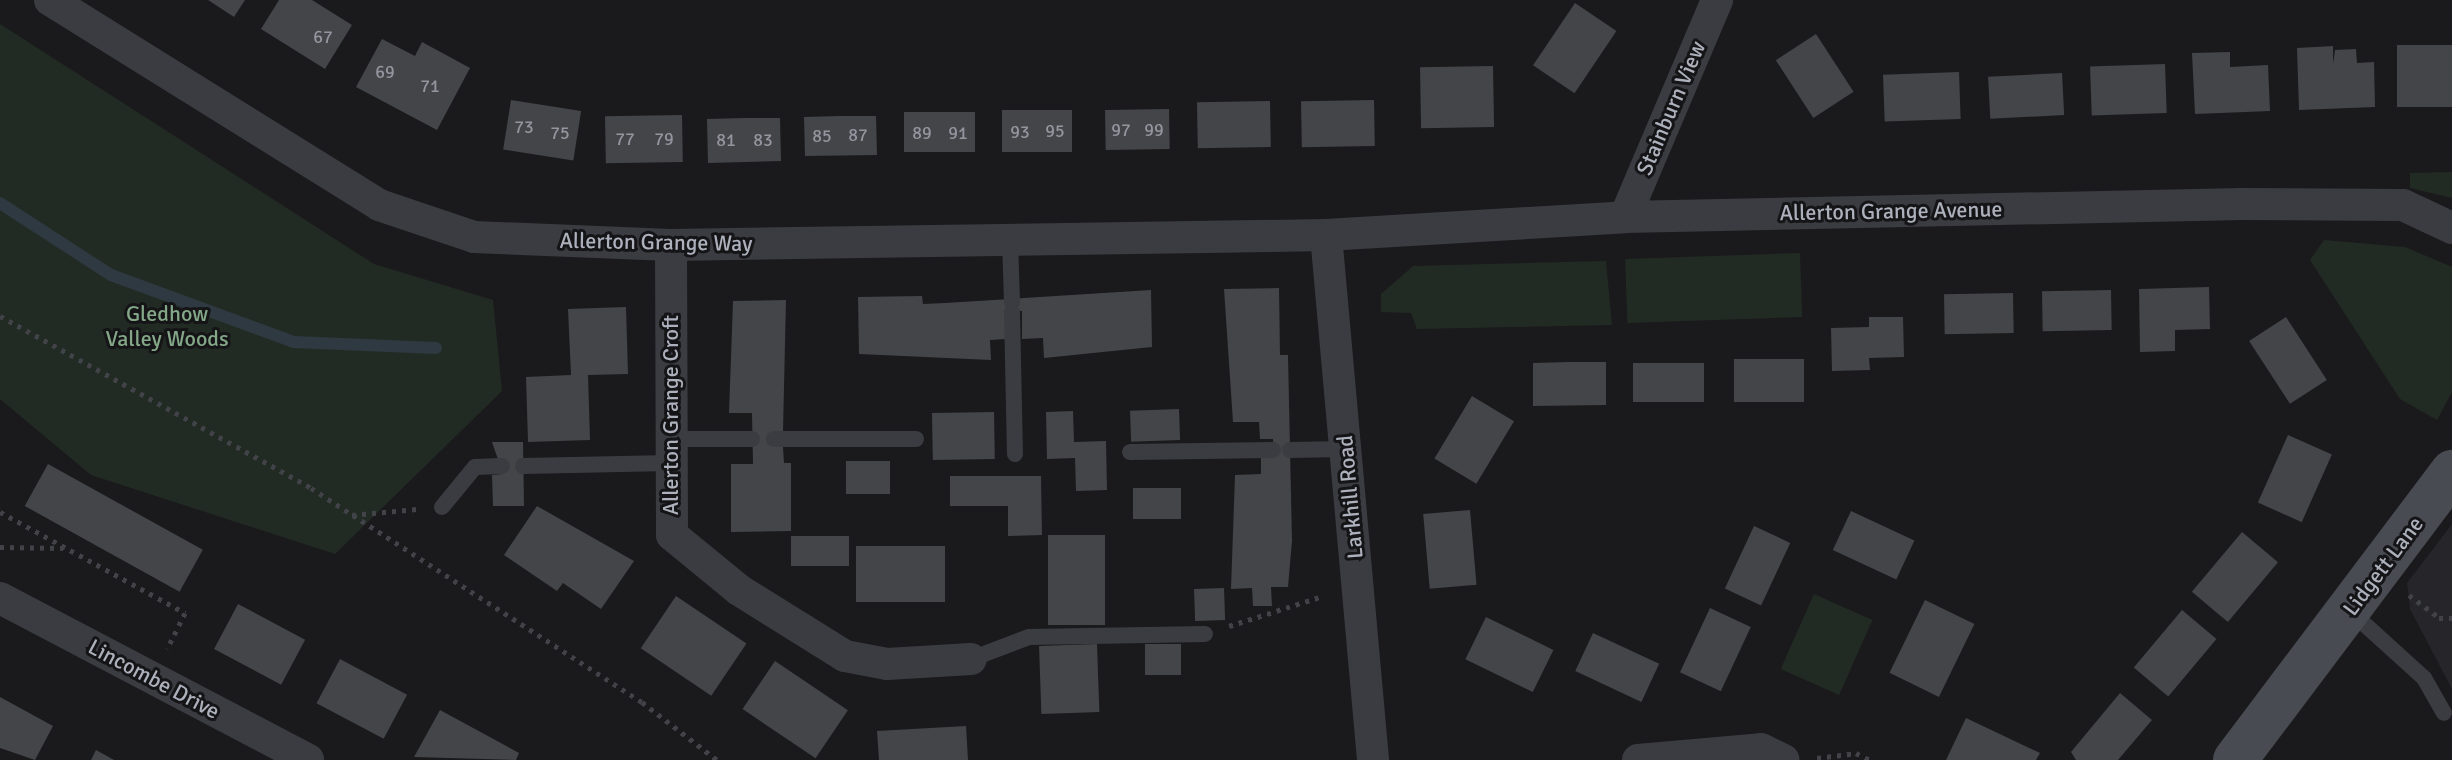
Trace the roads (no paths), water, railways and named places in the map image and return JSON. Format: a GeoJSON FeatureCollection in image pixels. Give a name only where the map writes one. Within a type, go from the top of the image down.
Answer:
{"type":"FeatureCollection","features":[{"type":"Feature","properties":{"kind":"street","name":"Allerton Grange Way"},"geometry":{"type":"LineString","coordinates":[[50,0],[379,205],[474,237],[671,245],[1326,235]]}},
{"type":"Feature","properties":{"kind":"street","name":"Stainburn View"},"geometry":{"type":"LineString","coordinates":[[1625,217],[1717,0]]}},
{"type":"Feature","properties":{"kind":"street","name":"Allerton Grange Avenue"},"geometry":{"type":"LineString","coordinates":[[1326,235],[1625,217],[2403,205],[2452,228]]}},
{"type":"Feature","properties":{"kind":"street","name":"Larkhill Road"},"geometry":{"type":"LineString","coordinates":[[1326,235],[1373,760]]}},
{"type":"Feature","properties":{"kind":"street","name":"Allerton Grange Croft"},"geometry":{"type":"LineString","coordinates":[[671,245],[672,535],[739,590],[845,656],[887,664],[971,659]]}},
{"type":"Feature","properties":{"kind":"street","name":"Lidgett Lane"},"geometry":{"type":"LineString","coordinates":[[2235,760],[2379,573],[2452,472]]}},
{"type":"Feature","properties":{"kind":"street","name":"Lincombe Drive"},"geometry":{"type":"LineString","coordinates":[[0,598],[308,760]]}},
{"type":"Feature","properties":{"kind":"street","name":"Lidgett Lane"},"geometry":{"type":"LineString","coordinates":[[2261,760],[2313,659]]}},
{"type":"Feature","properties":{"kind":"street"},"geometry":{"type":"LineString","coordinates":[[1638,760],[1761,749],[1798,759]]}},
{"type":"Feature","properties":{"kind":"lane"},"geometry":{"type":"LineString","coordinates":[[1010,239],[1015,454]]}},
{"type":"Feature","properties":{"kind":"lane"},"geometry":{"type":"LineString","coordinates":[[523,466],[752,439]]}},
{"type":"Feature","properties":{"kind":"lane"},"geometry":{"type":"LineString","coordinates":[[774,439],[916,439]]}},
{"type":"Feature","properties":{"kind":"lane"},"geometry":{"type":"LineString","coordinates":[[1130,452],[1345,449]]}},
{"type":"Feature","properties":{"kind":"lane"},"geometry":{"type":"LineString","coordinates":[[442,507],[475,467],[502,466]]}},
{"type":"Feature","properties":{"kind":"lane"},"geometry":{"type":"LineString","coordinates":[[2350,611],[2424,678],[2444,713]]}},
{"type":"Feature","properties":{"kind":"lane"},"geometry":{"type":"LineString","coordinates":[[971,659],[1029,637],[1205,634]]}},
{"type":"Feature","properties":{"kind":"waterway"},"geometry":{"type":"LineString","coordinates":[[0,203],[111,275],[294,342],[436,348]]}},
{"type":"Feature","properties":{"kind":"park label","name":"Gledhow Valley Woods"},"geometry":{"type":"Point","coordinates":[167,326]}}]}
